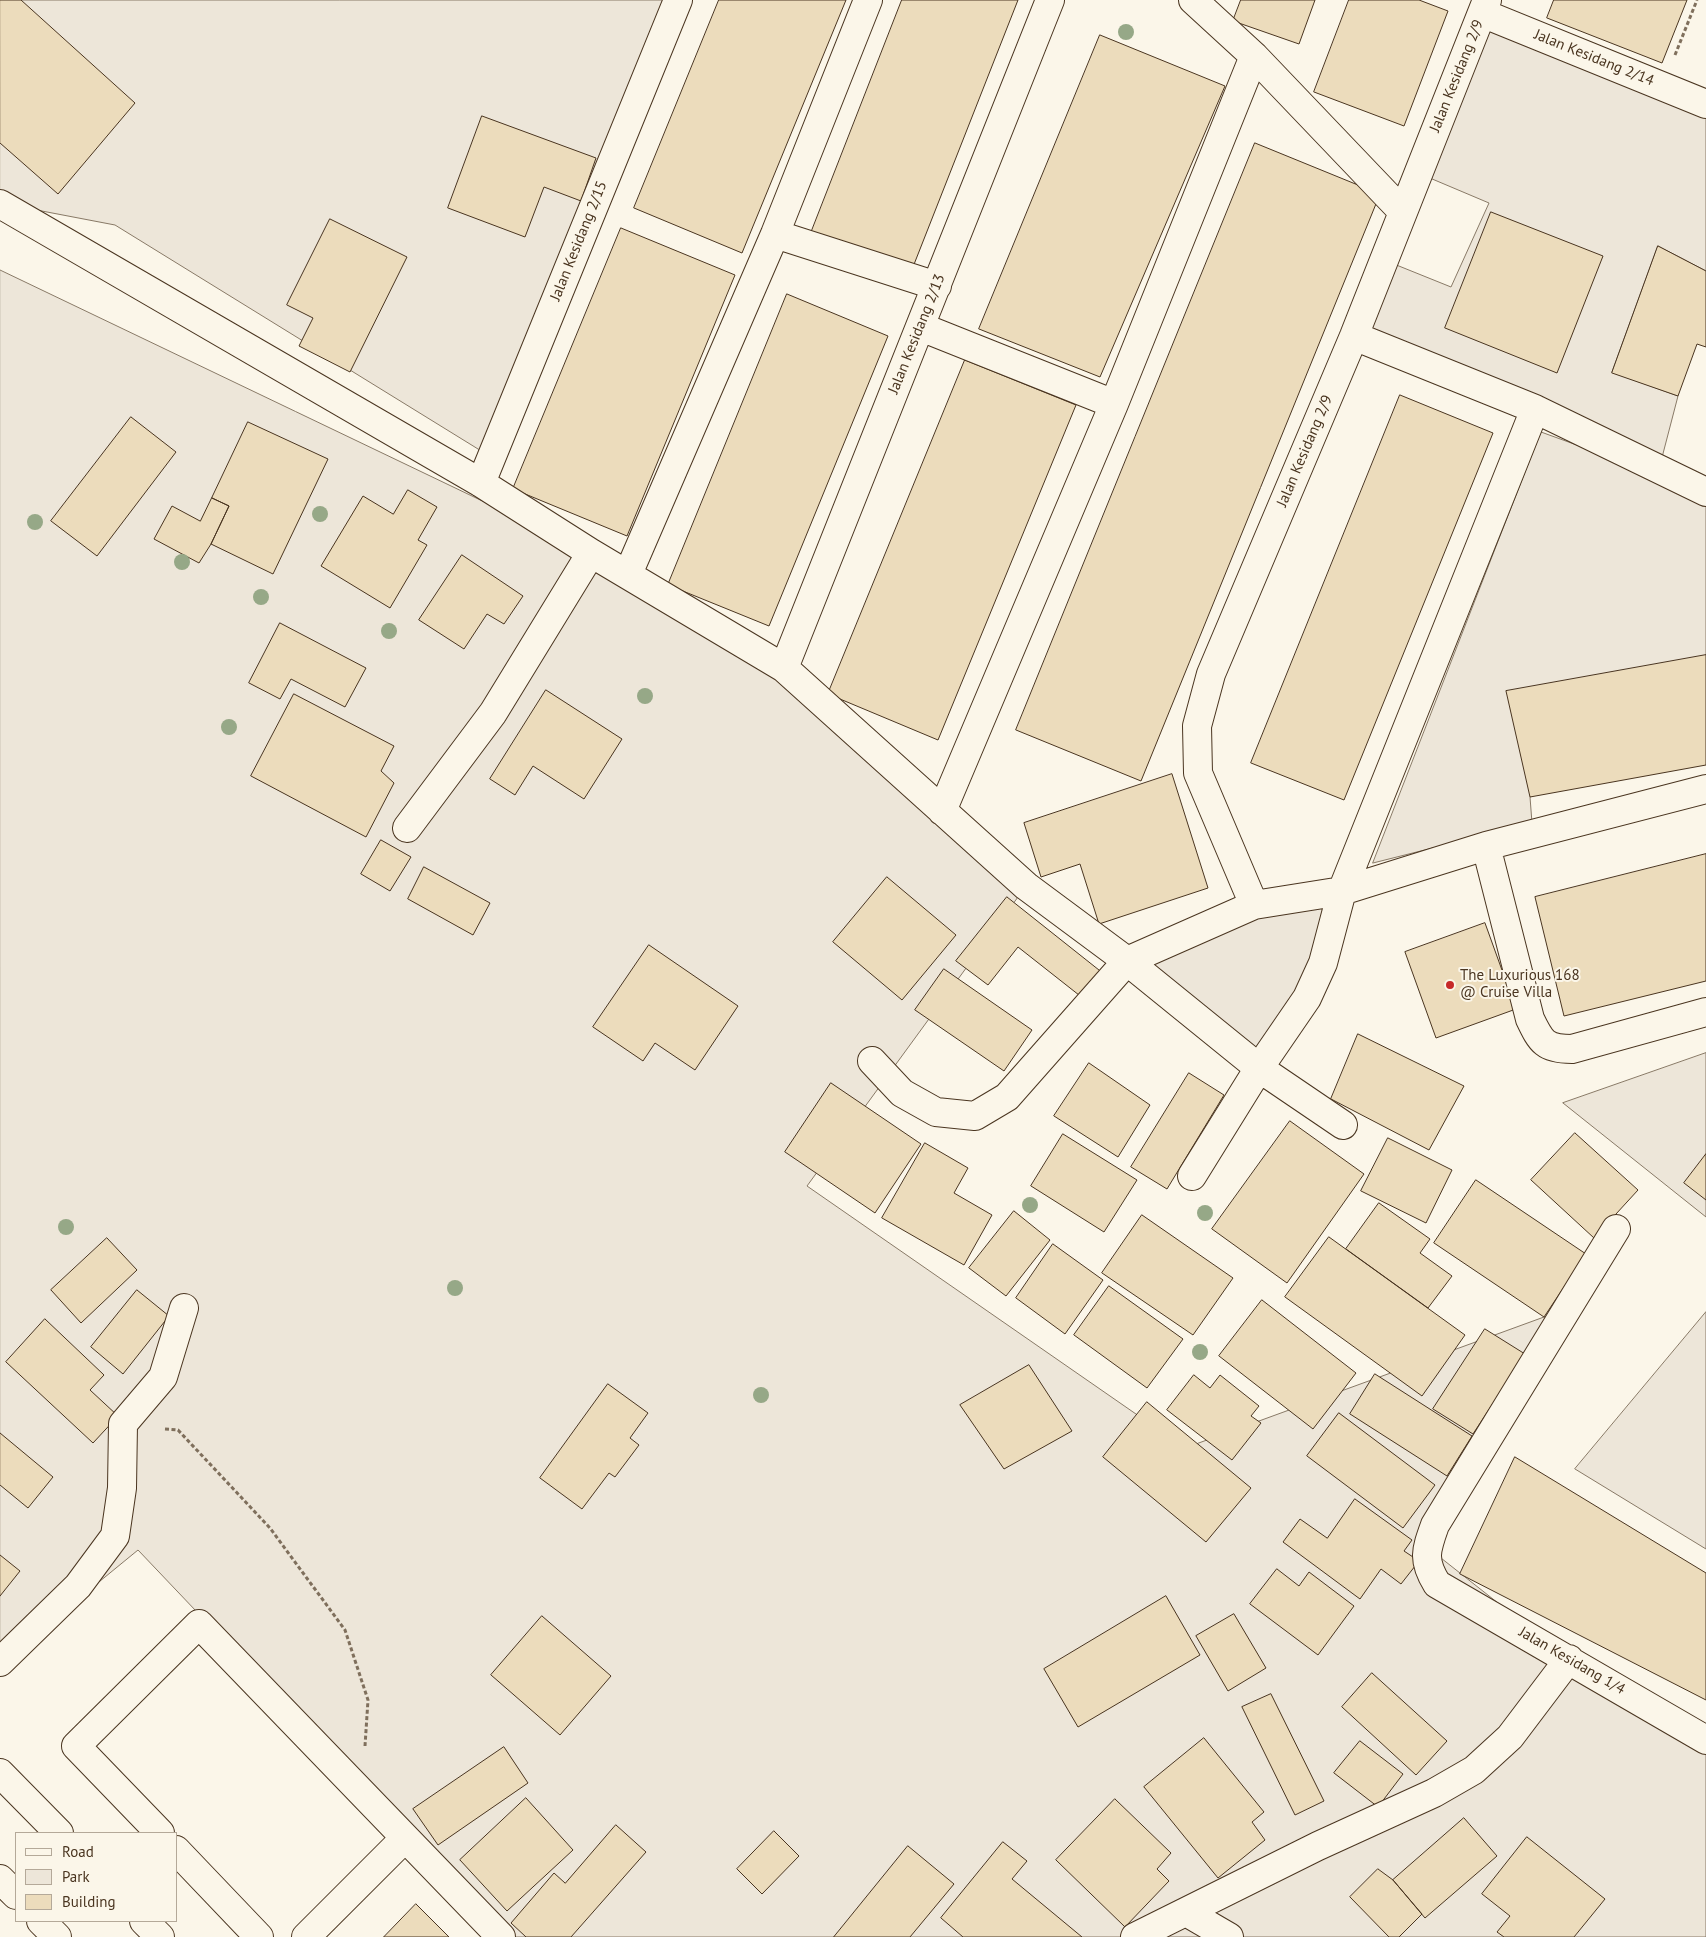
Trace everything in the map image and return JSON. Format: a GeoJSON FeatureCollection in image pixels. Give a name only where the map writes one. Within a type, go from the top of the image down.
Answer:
{"type":"FeatureCollection","features":[{"type":"Feature","properties":{"kind":"street","name":"Jalan Kesidang 2/15"},"geometry":{"type":"LineString","coordinates":[[481,483],[678,0]]}},
{"type":"Feature","properties":{"kind":"street"},"geometry":{"type":"LineString","coordinates":[[628,574],[775,234],[868,0]]}},
{"type":"Feature","properties":{"kind":"street","name":"Jalan Kesidang 2/13"},"geometry":{"type":"LineString","coordinates":[[784,668],[1050,0]]}},
{"type":"Feature","properties":{"kind":"street"},"geometry":{"type":"LineString","coordinates":[[1193,0],[1254,56],[1403,212]]}},
{"type":"Feature","properties":{"kind":"street","name":"Jalan Kesidang 2/14"},"geometry":{"type":"LineString","coordinates":[[1484,7],[1706,104]]}},
{"type":"Feature","properties":{"kind":"street","name":"Jalan Kesidang 2/9"},"geometry":{"type":"LineString","coordinates":[[1254,905],[1198,773],[1197,726],[1211,674],[1354,336],[1484,7]]}},
{"type":"Feature","properties":{"kind":"street"},"geometry":{"type":"LineString","coordinates":[[942,811],[1114,404],[1254,56]]}},
{"type":"Feature","properties":{"kind":"street"},"geometry":{"type":"LineString","coordinates":[[0,204],[481,483],[592,553],[784,668],[1026,886],[1127,961],[1259,1068],[1343,1125]]}},
{"type":"Feature","properties":{"kind":"street"},"geometry":{"type":"LineString","coordinates":[[775,234],[937,286]]}},
{"type":"Feature","properties":{"kind":"street"},"geometry":{"type":"LineString","coordinates":[[921,327],[1114,404]]}},
{"type":"Feature","properties":{"kind":"street"},"geometry":{"type":"LineString","coordinates":[[1354,336],[1535,409],[1706,492]]}},
{"type":"Feature","properties":{"kind":"street"},"geometry":{"type":"LineString","coordinates":[[1192,1176],[1259,1068],[1307,998],[1323,963],[1342,891],[1535,409]]}},
{"type":"Feature","properties":{"kind":"street"},"geometry":{"type":"LineString","coordinates":[[407,828],[492,713],[592,553]]}},
{"type":"Feature","properties":{"kind":"street"},"geometry":{"type":"LineString","coordinates":[[872,1061],[902,1092],[936,1112],[975,1116],[1007,1097],[1127,961],[1254,905],[1342,891],[1486,846],[1706,789]]}},
{"type":"Feature","properties":{"kind":"street"},"geometry":{"type":"LineString","coordinates":[[1486,846],[1530,1019],[1540,1040],[1553,1049],[1572,1049],[1706,1012]]}},
{"type":"Feature","properties":{"kind":"street","name":"Jalan Kesidang 1/4"},"geometry":{"type":"LineString","coordinates":[[1616,1229],[1435,1525],[1426,1548],[1427,1568],[1436,1584],[1706,1740]]}},
{"type":"Feature","properties":{"kind":"street"},"geometry":{"type":"LineString","coordinates":[[0,1662],[78,1586],[115,1536],[122,1488],[123,1424],[163,1377],[184,1308]]}},
{"type":"Feature","properties":{"kind":"street"},"geometry":{"type":"LineString","coordinates":[[159,1832],[76,1746],[200,1624],[501,1937]]}},
{"type":"Feature","properties":{"kind":"street"},"geometry":{"type":"LineString","coordinates":[[1135,1937],[1318,1846],[1422,1800],[1474,1770],[1510,1737],[1568,1659]]}},
{"type":"Feature","properties":{"kind":"street"},"geometry":{"type":"LineString","coordinates":[[0,1773],[58,1832]]}},
{"type":"Feature","properties":{"kind":"street"},"geometry":{"type":"LineString","coordinates":[[306,1937],[405,1838]]}},
{"type":"Feature","properties":{"kind":"street"},"geometry":{"type":"LineString","coordinates":[[178,1852],[260,1937]]}},
{"type":"Feature","properties":{"kind":"street"},"geometry":{"type":"LineString","coordinates":[[0,1879],[15,1895]]}},
{"type":"Feature","properties":{"kind":"street"},"geometry":{"type":"LineString","coordinates":[[1186,1912],[1228,1937]]}},
{"type":"Feature","properties":{"kind":"street"},"geometry":{"type":"LineString","coordinates":[[42,1922],[57,1937]]}},
{"type":"Feature","properties":{"kind":"street"},"geometry":{"type":"LineString","coordinates":[[145,1922],[160,1937]]}},
{"type":"Feature","properties":{"kind":"path"},"geometry":{"type":"LineString","coordinates":[[1663,86],[1697,0]]}},
{"type":"Feature","properties":{"kind":"path"},"geometry":{"type":"LineString","coordinates":[[123,1424],[178,1430],[270,1528],[345,1630],[368,1700],[361,1791]]}},
{"type":"Feature","properties":{"kind":"green space"},"geometry":{"type":"Polygon","coordinates":[[[0,0],[679,0],[491,457],[115,225],[0,203],[0,0]]]}},
{"type":"Feature","properties":{"kind":"green space"},"geometry":{"type":"Polygon","coordinates":[[[1482,13],[1706,104],[1706,271],[1658,246],[1612,372],[1678,396],[1659,469],[1354,336],[1384,260],[1451,287],[1489,203],[1418,173],[1482,13]]]}},
{"type":"Feature","properties":{"kind":"green space"},"geometry":{"type":"Polygon","coordinates":[[[0,270],[591,553],[784,668],[1026,886],[807,1186],[1185,1448],[1544,1317],[1558,1324],[1427,1547],[1569,1659],[1706,1740],[1706,1937],[506,1937],[138,1550],[0,1663],[0,270]]]}},
{"type":"Feature","properties":{"kind":"green space"},"geometry":{"type":"Polygon","coordinates":[[[1541,432],[1706,492],[1706,657],[1530,797],[1532,823],[1373,863],[1541,432]]]}},
{"type":"Feature","properties":{"kind":"green space"},"geometry":{"type":"Polygon","coordinates":[[[1342,891],[1259,1068],[1129,964],[1254,905],[1342,891]]]}},
{"type":"Feature","properties":{"kind":"green space"},"geometry":{"type":"Polygon","coordinates":[[[1706,1053],[1706,1217],[1563,1103],[1706,1053]]]}},
{"type":"Feature","properties":{"kind":"green space"},"geometry":{"type":"Polygon","coordinates":[[[1706,1312],[1706,1549],[1575,1469],[1706,1312]]]}},
{"type":"Feature","properties":{"kind":"building"},"geometry":{"type":"Polygon","coordinates":[[[0,0],[21,0],[135,103],[58,194],[0,143],[0,0]]]}},
{"type":"Feature","properties":{"kind":"building"},"geometry":{"type":"Polygon","coordinates":[[[719,0],[846,0],[742,253],[634,208],[719,0]]]}},
{"type":"Feature","properties":{"kind":"building"},"geometry":{"type":"Polygon","coordinates":[[[902,0],[1018,0],[911,272],[811,233],[902,0]]]}},
{"type":"Feature","properties":{"kind":"building"},"geometry":{"type":"Polygon","coordinates":[[[1241,0],[1315,0],[1299,44],[1233,21],[1241,0]]]}},
{"type":"Feature","properties":{"kind":"building"},"geometry":{"type":"Polygon","coordinates":[[[1349,0],[1419,0],[1448,11],[1404,126],[1314,92],[1349,0]]]}},
{"type":"Feature","properties":{"kind":"building"},"geometry":{"type":"Polygon","coordinates":[[[1554,0],[1687,0],[1662,63],[1547,18],[1554,0]]]}},
{"type":"Feature","properties":{"kind":"building"},"geometry":{"type":"Polygon","coordinates":[[[1100,35],[1225,86],[1100,377],[979,329],[1100,35]]]}},
{"type":"Feature","properties":{"kind":"building"},"geometry":{"type":"Polygon","coordinates":[[[482,116],[596,158],[581,201],[544,187],[525,237],[448,208],[482,116]]]}},
{"type":"Feature","properties":{"kind":"building"},"geometry":{"type":"Polygon","coordinates":[[[1255,143],[1380,194],[1141,781],[1016,730],[1255,143]]]}},
{"type":"Feature","properties":{"kind":"building"},"geometry":{"type":"Polygon","coordinates":[[[1491,212],[1603,256],[1557,373],[1445,328],[1491,212]]]}},
{"type":"Feature","properties":{"kind":"building"},"geometry":{"type":"Polygon","coordinates":[[[330,219],[407,257],[350,372],[299,346],[313,318],[287,305],[330,219]]]}},
{"type":"Feature","properties":{"kind":"building"},"geometry":{"type":"Polygon","coordinates":[[[621,228],[735,275],[627,536],[513,489],[621,228]]]}},
{"type":"Feature","properties":{"kind":"building"},"geometry":{"type":"Polygon","coordinates":[[[1658,246],[1706,271],[1706,347],[1697,344],[1678,396],[1612,373],[1658,246]]]}},
{"type":"Feature","properties":{"kind":"building"},"geometry":{"type":"Polygon","coordinates":[[[787,294],[888,336],[769,626],[668,585],[787,294]]]}},
{"type":"Feature","properties":{"kind":"building"},"geometry":{"type":"Polygon","coordinates":[[[965,360],[1076,405],[938,740],[828,694],[965,360]]]}},
{"type":"Feature","properties":{"kind":"building"},"geometry":{"type":"Polygon","coordinates":[[[1400,395],[1493,433],[1344,800],[1251,763],[1400,395]]]}},
{"type":"Feature","properties":{"kind":"building"},"geometry":{"type":"Polygon","coordinates":[[[131,417],[176,452],[97,556],[51,521],[131,417]]]}},
{"type":"Feature","properties":{"kind":"building"},"geometry":{"type":"Polygon","coordinates":[[[248,422],[328,459],[273,574],[211,544],[229,506],[212,498],[248,422]]]}},
{"type":"Feature","properties":{"kind":"building"},"geometry":{"type":"Polygon","coordinates":[[[408,490],[437,507],[418,540],[427,545],[390,608],[321,566],[363,496],[393,514],[408,490]]]}},
{"type":"Feature","properties":{"kind":"building"},"geometry":{"type":"Polygon","coordinates":[[[212,498],[229,506],[211,544],[199,563],[154,539],[172,506],[200,521],[212,498]]]}},
{"type":"Feature","properties":{"kind":"building"},"geometry":{"type":"Polygon","coordinates":[[[462,555],[523,596],[504,624],[487,614],[464,649],[419,620],[462,555]]]}},
{"type":"Feature","properties":{"kind":"building"},"geometry":{"type":"Polygon","coordinates":[[[280,623],[366,668],[345,707],[291,679],[280,699],[249,683],[280,623]]]}},
{"type":"Feature","properties":{"kind":"building"},"geometry":{"type":"Polygon","coordinates":[[[1706,655],[1706,765],[1530,797],[1506,691],[1706,655]]]}},
{"type":"Feature","properties":{"kind":"building"},"geometry":{"type":"Polygon","coordinates":[[[546,690],[622,739],[584,799],[533,766],[515,795],[490,779],[546,690]]]}},
{"type":"Feature","properties":{"kind":"building"},"geometry":{"type":"Polygon","coordinates":[[[294,694],[394,746],[381,771],[394,783],[366,837],[251,776],[294,694]]]}},
{"type":"Feature","properties":{"kind":"building"},"geometry":{"type":"Polygon","coordinates":[[[1172,774],[1208,888],[1099,924],[1080,864],[1041,877],[1024,823],[1172,774]]]}},
{"type":"Feature","properties":{"kind":"building"},"geometry":{"type":"Polygon","coordinates":[[[381,840],[411,857],[390,891],[361,874],[381,840]]]}},
{"type":"Feature","properties":{"kind":"building"},"geometry":{"type":"Polygon","coordinates":[[[1706,854],[1706,981],[1564,1016],[1535,897],[1706,854]]]}},
{"type":"Feature","properties":{"kind":"building"},"geometry":{"type":"Polygon","coordinates":[[[424,867],[490,903],[473,935],[408,899],[424,867]]]}},
{"type":"Feature","properties":{"kind":"building"},"geometry":{"type":"Polygon","coordinates":[[[887,877],[956,935],[902,1000],[833,942],[887,877]]]}},
{"type":"Feature","properties":{"kind":"building"},"geometry":{"type":"Polygon","coordinates":[[[1007,897],[1104,974],[1084,999],[1018,947],[988,985],[956,961],[1007,897]]]}},
{"type":"Feature","properties":{"kind":"building"},"geometry":{"type":"Polygon","coordinates":[[[1485,923],[1516,1009],[1436,1038],[1405,952],[1485,923]]]}},
{"type":"Feature","properties":{"kind":"building"},"geometry":{"type":"Polygon","coordinates":[[[649,945],[738,1006],[695,1070],[655,1043],[643,1061],[593,1027],[649,945]]]}},
{"type":"Feature","properties":{"kind":"building"},"geometry":{"type":"Polygon","coordinates":[[[944,969],[1032,1030],[1004,1071],[915,1010],[944,969]]]}},
{"type":"Feature","properties":{"kind":"building"},"geometry":{"type":"Polygon","coordinates":[[[1358,1034],[1464,1086],[1429,1150],[1331,1099],[1358,1034]]]}},
{"type":"Feature","properties":{"kind":"building"},"geometry":{"type":"Polygon","coordinates":[[[1089,1063],[1150,1105],[1118,1157],[1054,1116],[1089,1063]]]}},
{"type":"Feature","properties":{"kind":"building"},"geometry":{"type":"Polygon","coordinates":[[[1189,1073],[1224,1095],[1167,1189],[1131,1167],[1189,1073]]]}},
{"type":"Feature","properties":{"kind":"building"},"geometry":{"type":"Polygon","coordinates":[[[831,1083],[921,1144],[875,1213],[785,1152],[831,1083]]]}},
{"type":"Feature","properties":{"kind":"building"},"geometry":{"type":"Polygon","coordinates":[[[1290,1121],[1364,1174],[1287,1283],[1212,1229],[1290,1121]]]}},
{"type":"Feature","properties":{"kind":"building"},"geometry":{"type":"Polygon","coordinates":[[[1575,1133],[1638,1190],[1594,1238],[1531,1180],[1575,1133]]]}},
{"type":"Feature","properties":{"kind":"building"},"geometry":{"type":"Polygon","coordinates":[[[1063,1134],[1137,1180],[1104,1232],[1031,1186],[1063,1134]]]}},
{"type":"Feature","properties":{"kind":"building"},"geometry":{"type":"Polygon","coordinates":[[[1388,1138],[1452,1170],[1426,1223],[1361,1191],[1388,1138]]]}},
{"type":"Feature","properties":{"kind":"building"},"geometry":{"type":"Polygon","coordinates":[[[925,1143],[968,1168],[954,1193],[992,1215],[964,1265],[882,1218],[925,1143]]]}},
{"type":"Feature","properties":{"kind":"building"},"geometry":{"type":"Polygon","coordinates":[[[1706,1154],[1706,1200],[1684,1183],[1706,1154]]]}},
{"type":"Feature","properties":{"kind":"building"},"geometry":{"type":"Polygon","coordinates":[[[1476,1180],[1586,1254],[1544,1317],[1434,1243],[1476,1180]]]}},
{"type":"Feature","properties":{"kind":"building"},"geometry":{"type":"Polygon","coordinates":[[[1379,1203],[1430,1239],[1420,1253],[1452,1276],[1428,1308],[1346,1249],[1379,1203]]]}},
{"type":"Feature","properties":{"kind":"building"},"geometry":{"type":"Polygon","coordinates":[[[1014,1211],[1050,1240],[1006,1296],[969,1268],[1014,1211]]]}},
{"type":"Feature","properties":{"kind":"building"},"geometry":{"type":"Polygon","coordinates":[[[1142,1215],[1233,1278],[1193,1335],[1102,1273],[1142,1215]]]}},
{"type":"Feature","properties":{"kind":"building"},"geometry":{"type":"Polygon","coordinates":[[[1329,1237],[1465,1335],[1422,1396],[1285,1297],[1329,1237]]]}},
{"type":"Feature","properties":{"kind":"building"},"geometry":{"type":"Polygon","coordinates":[[[107,1238],[137,1270],[81,1323],[51,1290],[107,1238]]]}},
{"type":"Feature","properties":{"kind":"building"},"geometry":{"type":"Polygon","coordinates":[[[1053,1244],[1103,1280],[1065,1334],[1016,1298],[1053,1244]]]}},
{"type":"Feature","properties":{"kind":"building"},"geometry":{"type":"Polygon","coordinates":[[[1109,1286],[1183,1339],[1147,1388],[1074,1335],[1109,1286]]]}},
{"type":"Feature","properties":{"kind":"building"},"geometry":{"type":"Polygon","coordinates":[[[137,1290],[169,1316],[123,1374],[91,1347],[137,1290]]]}},
{"type":"Feature","properties":{"kind":"building"},"geometry":{"type":"Polygon","coordinates":[[[1262,1300],[1356,1373],[1313,1429],[1219,1356],[1262,1300]]]}},
{"type":"Feature","properties":{"kind":"building"},"geometry":{"type":"Polygon","coordinates":[[[45,1319],[104,1375],[90,1390],[118,1416],[93,1443],[6,1362],[45,1319]]]}},
{"type":"Feature","properties":{"kind":"building"},"geometry":{"type":"Polygon","coordinates":[[[1485,1329],[1525,1354],[1473,1434],[1433,1409],[1485,1329]]]}},
{"type":"Feature","properties":{"kind":"building"},"geometry":{"type":"Polygon","coordinates":[[[1029,1365],[1072,1431],[1004,1469],[960,1405],[1029,1365]]]}},
{"type":"Feature","properties":{"kind":"building"},"geometry":{"type":"Polygon","coordinates":[[[1375,1374],[1472,1436],[1447,1476],[1350,1414],[1375,1374]]]}},
{"type":"Feature","properties":{"kind":"building"},"geometry":{"type":"Polygon","coordinates":[[[1194,1375],[1210,1388],[1220,1375],[1259,1406],[1251,1416],[1261,1423],[1232,1460],[1167,1410],[1194,1375]]]}},
{"type":"Feature","properties":{"kind":"building"},"geometry":{"type":"Polygon","coordinates":[[[608,1384],[648,1413],[630,1438],[639,1445],[615,1477],[609,1473],[582,1509],[540,1478],[608,1384]]]}},
{"type":"Feature","properties":{"kind":"building"},"geometry":{"type":"Polygon","coordinates":[[[1147,1402],[1251,1488],[1206,1542],[1103,1457],[1147,1402]]]}},
{"type":"Feature","properties":{"kind":"building"},"geometry":{"type":"Polygon","coordinates":[[[1339,1413],[1435,1485],[1403,1528],[1307,1456],[1339,1413]]]}},
{"type":"Feature","properties":{"kind":"building"},"geometry":{"type":"Polygon","coordinates":[[[0,1433],[53,1477],[28,1508],[0,1485],[0,1433]]]}},
{"type":"Feature","properties":{"kind":"building"},"geometry":{"type":"Polygon","coordinates":[[[1515,1457],[1706,1573],[1706,1700],[1460,1574],[1515,1457]]]}},
{"type":"Feature","properties":{"kind":"building"},"geometry":{"type":"Polygon","coordinates":[[[1355,1499],[1412,1540],[1404,1551],[1419,1561],[1401,1584],[1381,1569],[1360,1599],[1283,1542],[1300,1519],[1327,1538],[1355,1499]]]}},
{"type":"Feature","properties":{"kind":"building"},"geometry":{"type":"Polygon","coordinates":[[[0,1555],[20,1571],[0,1596],[0,1555]]]}},
{"type":"Feature","properties":{"kind":"building"},"geometry":{"type":"Polygon","coordinates":[[[1277,1569],[1299,1586],[1309,1572],[1354,1606],[1318,1655],[1250,1604],[1277,1569]]]}},
{"type":"Feature","properties":{"kind":"building"},"geometry":{"type":"Polygon","coordinates":[[[1166,1596],[1200,1655],[1078,1727],[1044,1669],[1166,1596]]]}},
{"type":"Feature","properties":{"kind":"building"},"geometry":{"type":"Polygon","coordinates":[[[1234,1614],[1266,1668],[1228,1691],[1196,1636],[1234,1614]]]}},
{"type":"Feature","properties":{"kind":"building"},"geometry":{"type":"Polygon","coordinates":[[[542,1616],[611,1676],[560,1735],[491,1675],[542,1616]]]}},
{"type":"Feature","properties":{"kind":"building"},"geometry":{"type":"Polygon","coordinates":[[[1372,1673],[1447,1741],[1416,1775],[1342,1707],[1372,1673]]]}},
{"type":"Feature","properties":{"kind":"building"},"geometry":{"type":"Polygon","coordinates":[[[1271,1694],[1324,1801],[1295,1815],[1242,1707],[1271,1694]]]}},
{"type":"Feature","properties":{"kind":"building"},"geometry":{"type":"Polygon","coordinates":[[[1204,1738],[1264,1812],[1252,1822],[1265,1840],[1218,1878],[1144,1787],[1204,1738]]]}},
{"type":"Feature","properties":{"kind":"building"},"geometry":{"type":"Polygon","coordinates":[[[1360,1741],[1403,1774],[1378,1807],[1334,1773],[1360,1741]]]}},
{"type":"Feature","properties":{"kind":"building"},"geometry":{"type":"Polygon","coordinates":[[[504,1747],[528,1783],[438,1845],[413,1809],[504,1747]]]}},
{"type":"Feature","properties":{"kind":"building"},"geometry":{"type":"Polygon","coordinates":[[[526,1798],[573,1850],[507,1911],[460,1860],[526,1798]]]}},
{"type":"Feature","properties":{"kind":"building"},"geometry":{"type":"Polygon","coordinates":[[[1115,1799],[1171,1853],[1157,1869],[1169,1881],[1125,1927],[1056,1860],[1115,1799]]]}},
{"type":"Feature","properties":{"kind":"building"},"geometry":{"type":"Polygon","coordinates":[[[1464,1818],[1497,1856],[1425,1918],[1393,1880],[1464,1818]]]}},
{"type":"Feature","properties":{"kind":"building"},"geometry":{"type":"Polygon","coordinates":[[[616,1825],[646,1852],[571,1937],[526,1937],[511,1923],[554,1873],[565,1883],[616,1825]]]}},
{"type":"Feature","properties":{"kind":"building"},"geometry":{"type":"Polygon","coordinates":[[[774,1831],[799,1856],[762,1894],[737,1869],[774,1831]]]}},
{"type":"Feature","properties":{"kind":"building"},"geometry":{"type":"Polygon","coordinates":[[[1527,1837],[1605,1899],[1574,1937],[1504,1937],[1497,1932],[1510,1916],[1482,1894],[1527,1837]]]}},
{"type":"Feature","properties":{"kind":"building"},"geometry":{"type":"Polygon","coordinates":[[[1003,1842],[1027,1861],[1012,1879],[1082,1937],[963,1937],[941,1918],[1003,1842]]]}},
{"type":"Feature","properties":{"kind":"building"},"geometry":{"type":"Polygon","coordinates":[[[908,1846],[954,1884],[910,1937],[834,1937],[908,1846]]]}},
{"type":"Feature","properties":{"kind":"building"},"geometry":{"type":"Polygon","coordinates":[[[1378,1869],[1393,1880],[1422,1914],[1399,1937],[1389,1937],[1350,1897],[1378,1869]]]}},
{"type":"Feature","properties":{"kind":"building"},"geometry":{"type":"Polygon","coordinates":[[[416,1904],[449,1937],[384,1937],[416,1904]]]}},
{"type":"Feature","properties":{"kind":"place","name":"The Luxurious 168 @ Cruise Villa"},"geometry":{"type":"Point","coordinates":[1450,985]}}]}
